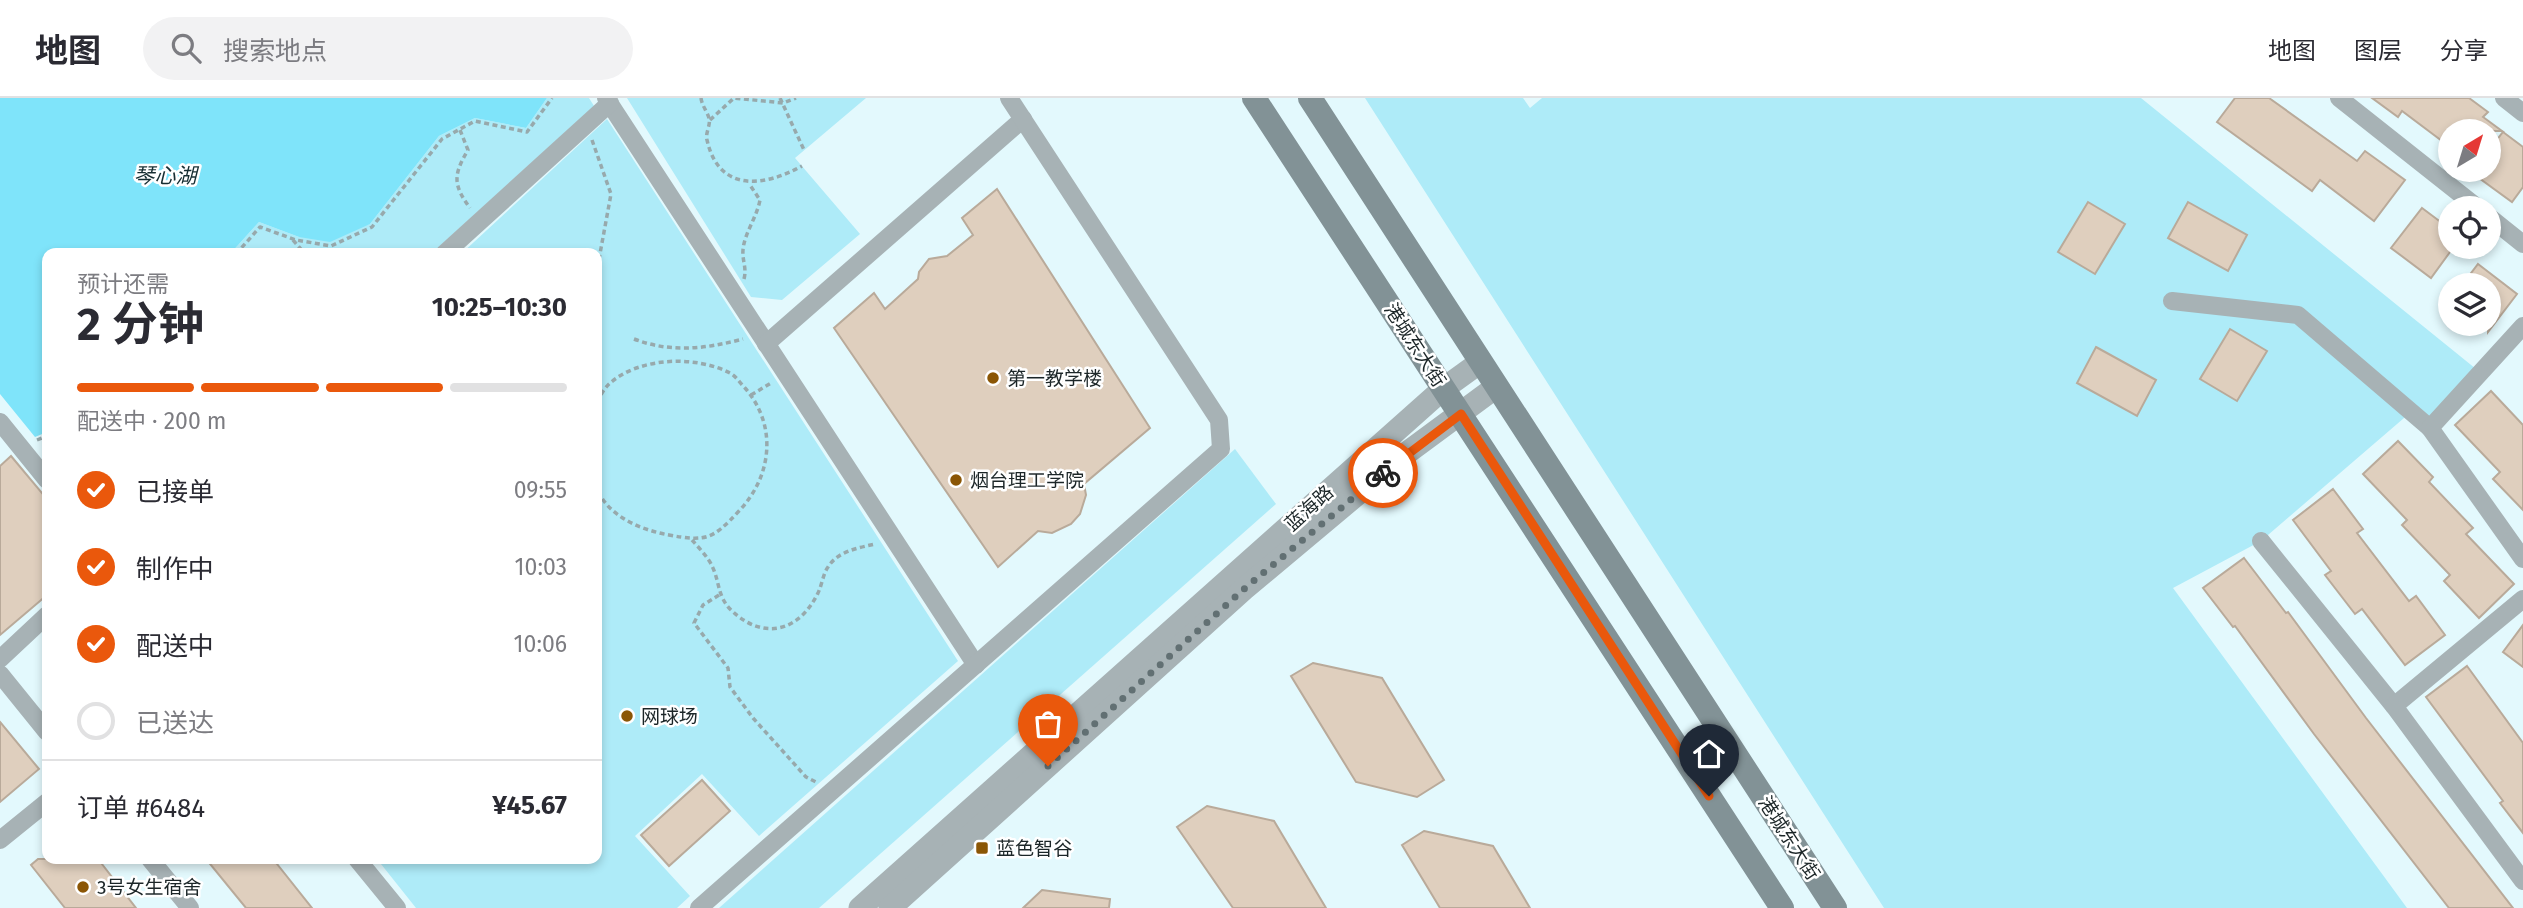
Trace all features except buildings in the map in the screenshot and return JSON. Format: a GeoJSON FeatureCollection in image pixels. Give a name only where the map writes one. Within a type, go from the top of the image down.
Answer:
{"type":"FeatureCollection","features":[{"type":"Feature","properties":{"kind":"main road","name":"港城东大街"},"geometry":{"type":"LineString","coordinates":[[1254,98],[1782,908]]}},
{"type":"Feature","properties":{"kind":"main road","name":"港城东大街"},"geometry":{"type":"LineString","coordinates":[[1310,98],[1479,363],[1835,908]]}},
{"type":"Feature","properties":{"kind":"street"},"geometry":{"type":"LineString","coordinates":[[699,908],[1221,449],[1219,420],[1009,98]]}},
{"type":"Feature","properties":{"kind":"street"},"geometry":{"type":"LineString","coordinates":[[2339,98],[2463,196]]}},
{"type":"Feature","properties":{"kind":"street"},"geometry":{"type":"LineString","coordinates":[[2504,98],[2523,113]]}},
{"type":"Feature","properties":{"kind":"street"},"geometry":{"type":"LineString","coordinates":[[451,248],[608,101],[975,665]]}},
{"type":"Feature","properties":{"kind":"street"},"geometry":{"type":"LineString","coordinates":[[766,344],[1023,119]]}},
{"type":"Feature","properties":{"kind":"street"},"geometry":{"type":"LineString","coordinates":[[2501,226],[2523,244]]}},
{"type":"Feature","properties":{"kind":"street"},"geometry":{"type":"LineString","coordinates":[[2172,301],[2298,315],[2430,428],[2523,559]]}},
{"type":"Feature","properties":{"kind":"street"},"geometry":{"type":"LineString","coordinates":[[2430,428],[2523,326]]}},
{"type":"Feature","properties":{"kind":"street","name":"蓝海路"},"geometry":{"type":"LineString","coordinates":[[860,908],[1443,389],[1479,363]]}},
{"type":"Feature","properties":{"kind":"street","name":"蓝海路"},"geometry":{"type":"LineString","coordinates":[[890,908],[1244,589],[1404,455],[1496,387]]}},
{"type":"Feature","properties":{"kind":"street"},"geometry":{"type":"LineString","coordinates":[[0,422],[42,474]]}},
{"type":"Feature","properties":{"kind":"street"},"geometry":{"type":"LineString","coordinates":[[2261,541],[2394,706],[2523,881]]}},
{"type":"Feature","properties":{"kind":"street"},"geometry":{"type":"LineString","coordinates":[[2394,706],[2523,599]]}},
{"type":"Feature","properties":{"kind":"street"},"geometry":{"type":"LineString","coordinates":[[0,659],[42,620]]}},
{"type":"Feature","properties":{"kind":"street"},"geometry":{"type":"LineString","coordinates":[[0,674],[42,726]]}},
{"type":"Feature","properties":{"kind":"street"},"geometry":{"type":"LineString","coordinates":[[0,840],[42,806]]}},
{"type":"Feature","properties":{"kind":"street"},"geometry":{"type":"LineString","coordinates":[[154,864],[190,908]]}},
{"type":"Feature","properties":{"kind":"street"},"geometry":{"type":"LineString","coordinates":[[361,864],[397,908]]}},
{"type":"Feature","properties":{"kind":"path"},"geometry":{"type":"LineString","coordinates":[[241,248],[260,227],[292,238],[331,246],[372,228],[442,138],[475,121],[527,132],[552,98]]}},
{"type":"Feature","properties":{"kind":"path"},"geometry":{"type":"LineString","coordinates":[[701,98],[710,120]]}},
{"type":"Feature","properties":{"kind":"path"},"geometry":{"type":"LineString","coordinates":[[743,284],[747,269],[743,251],[757,218],[760,200],[749,184],[718,167],[706,137],[710,120],[734,98],[796,98]]}},
{"type":"Feature","properties":{"kind":"path"},"geometry":{"type":"LineString","coordinates":[[782,100],[804,150]]}},
{"type":"Feature","properties":{"kind":"path"},"geometry":{"type":"LineString","coordinates":[[460,130],[468,150],[457,168],[457,190],[480,221]]}},
{"type":"Feature","properties":{"kind":"path"},"geometry":{"type":"LineString","coordinates":[[590,135],[611,194],[601,248]]}},
{"type":"Feature","properties":{"kind":"path"},"geometry":{"type":"LineString","coordinates":[[749,184],[781,178],[802,166]]}},
{"type":"Feature","properties":{"kind":"path"},"geometry":{"type":"LineString","coordinates":[[292,238],[300,248]]}},
{"type":"Feature","properties":{"kind":"path"},"geometry":{"type":"LineString","coordinates":[[634,339],[654,347],[680,349],[712,347],[749,338]]}},
{"type":"Feature","properties":{"kind":"path"},"geometry":{"type":"LineString","coordinates":[[602,394],[609,384],[641,368],[668,359],[703,364],[732,373],[751,395],[765,419],[767,447],[764,476],[742,508],[716,535],[692,540],[634,526],[602,501]]}},
{"type":"Feature","properties":{"kind":"path"},"geometry":{"type":"LineString","coordinates":[[751,395],[776,380]]}},
{"type":"Feature","properties":{"kind":"path"},"geometry":{"type":"LineString","coordinates":[[37,440],[42,438]]}},
{"type":"Feature","properties":{"kind":"path"},"geometry":{"type":"LineString","coordinates":[[692,540],[712,566],[719,595],[730,610],[754,628],[784,627],[804,615],[818,593],[828,567],[847,551],[881,542]]}},
{"type":"Feature","properties":{"kind":"path"},"geometry":{"type":"LineString","coordinates":[[719,595],[703,605],[694,622],[728,668],[730,687],[752,718],[806,777],[819,783]]}},
{"type":"Feature","properties":{"kind":"shaded area"},"geometry":{"type":"Polygon","coordinates":[[[547,98],[589,98],[594,106],[438,248],[235,248],[259,222],[299,237],[370,224],[439,136],[475,118],[526,128],[547,98]]]}},
{"type":"Feature","properties":{"kind":"shaded area"},"geometry":{"type":"Polygon","coordinates":[[[627,98],[866,98],[795,158],[860,234],[782,300],[751,297],[627,98]]]}},
{"type":"Feature","properties":{"kind":"shaded area"},"geometry":{"type":"Polygon","coordinates":[[[1365,98],[1523,98],[1530,108],[1542,98],[2141,98],[2481,373],[2430,428],[2411,412],[2261,541],[2173,588],[2407,908],[1884,908],[1365,98]]]}},
{"type":"Feature","properties":{"kind":"shaded area"},"geometry":{"type":"Polygon","coordinates":[[[607,119],[958,661],[759,836],[702,774],[635,836],[690,896],[677,908],[416,908],[381,864],[602,864],[602,248],[467,248],[607,119]]]}},
{"type":"Feature","properties":{"kind":"shaded area"},"geometry":{"type":"Polygon","coordinates":[[[1235,449],[1276,504],[819,908],[719,908],[1235,449]]]}},
{"type":"Feature","properties":{"kind":"water","name":"琴心湖"},"geometry":{"type":"Polygon","coordinates":[[[0,98],[547,98],[526,128],[475,118],[439,136],[370,224],[330,242],[299,237],[259,222],[235,248],[42,248],[42,434],[35,437],[0,394],[0,98]]]}},
{"type":"Feature","properties":{"kind":"way so far"},"geometry":{"type":"LineString","coordinates":[[1048,766],[1244,589],[1383,473]]}},
{"type":"Feature","properties":{"kind":"place","name":"第一教学楼"},"geometry":{"type":"Point","coordinates":[993,378]}},
{"type":"Feature","properties":{"kind":"place","name":"烟台理工学院"},"geometry":{"type":"Point","coordinates":[956,480]}},
{"type":"Feature","properties":{"kind":"place","name":"网球场"},"geometry":{"type":"Point","coordinates":[627,716]}},
{"type":"Feature","properties":{"kind":"place","name":"蓝色智谷"},"geometry":{"type":"Point","coordinates":[982,848]}},
{"type":"Feature","properties":{"kind":"place","name":"3号女生宿舍"},"geometry":{"type":"Point","coordinates":[83,887]}},
{"type":"Feature","properties":{"kind":"route"},"geometry":{"type":"LineString","coordinates":[[1383,473],[1461,414],[1709,796]]}}]}
